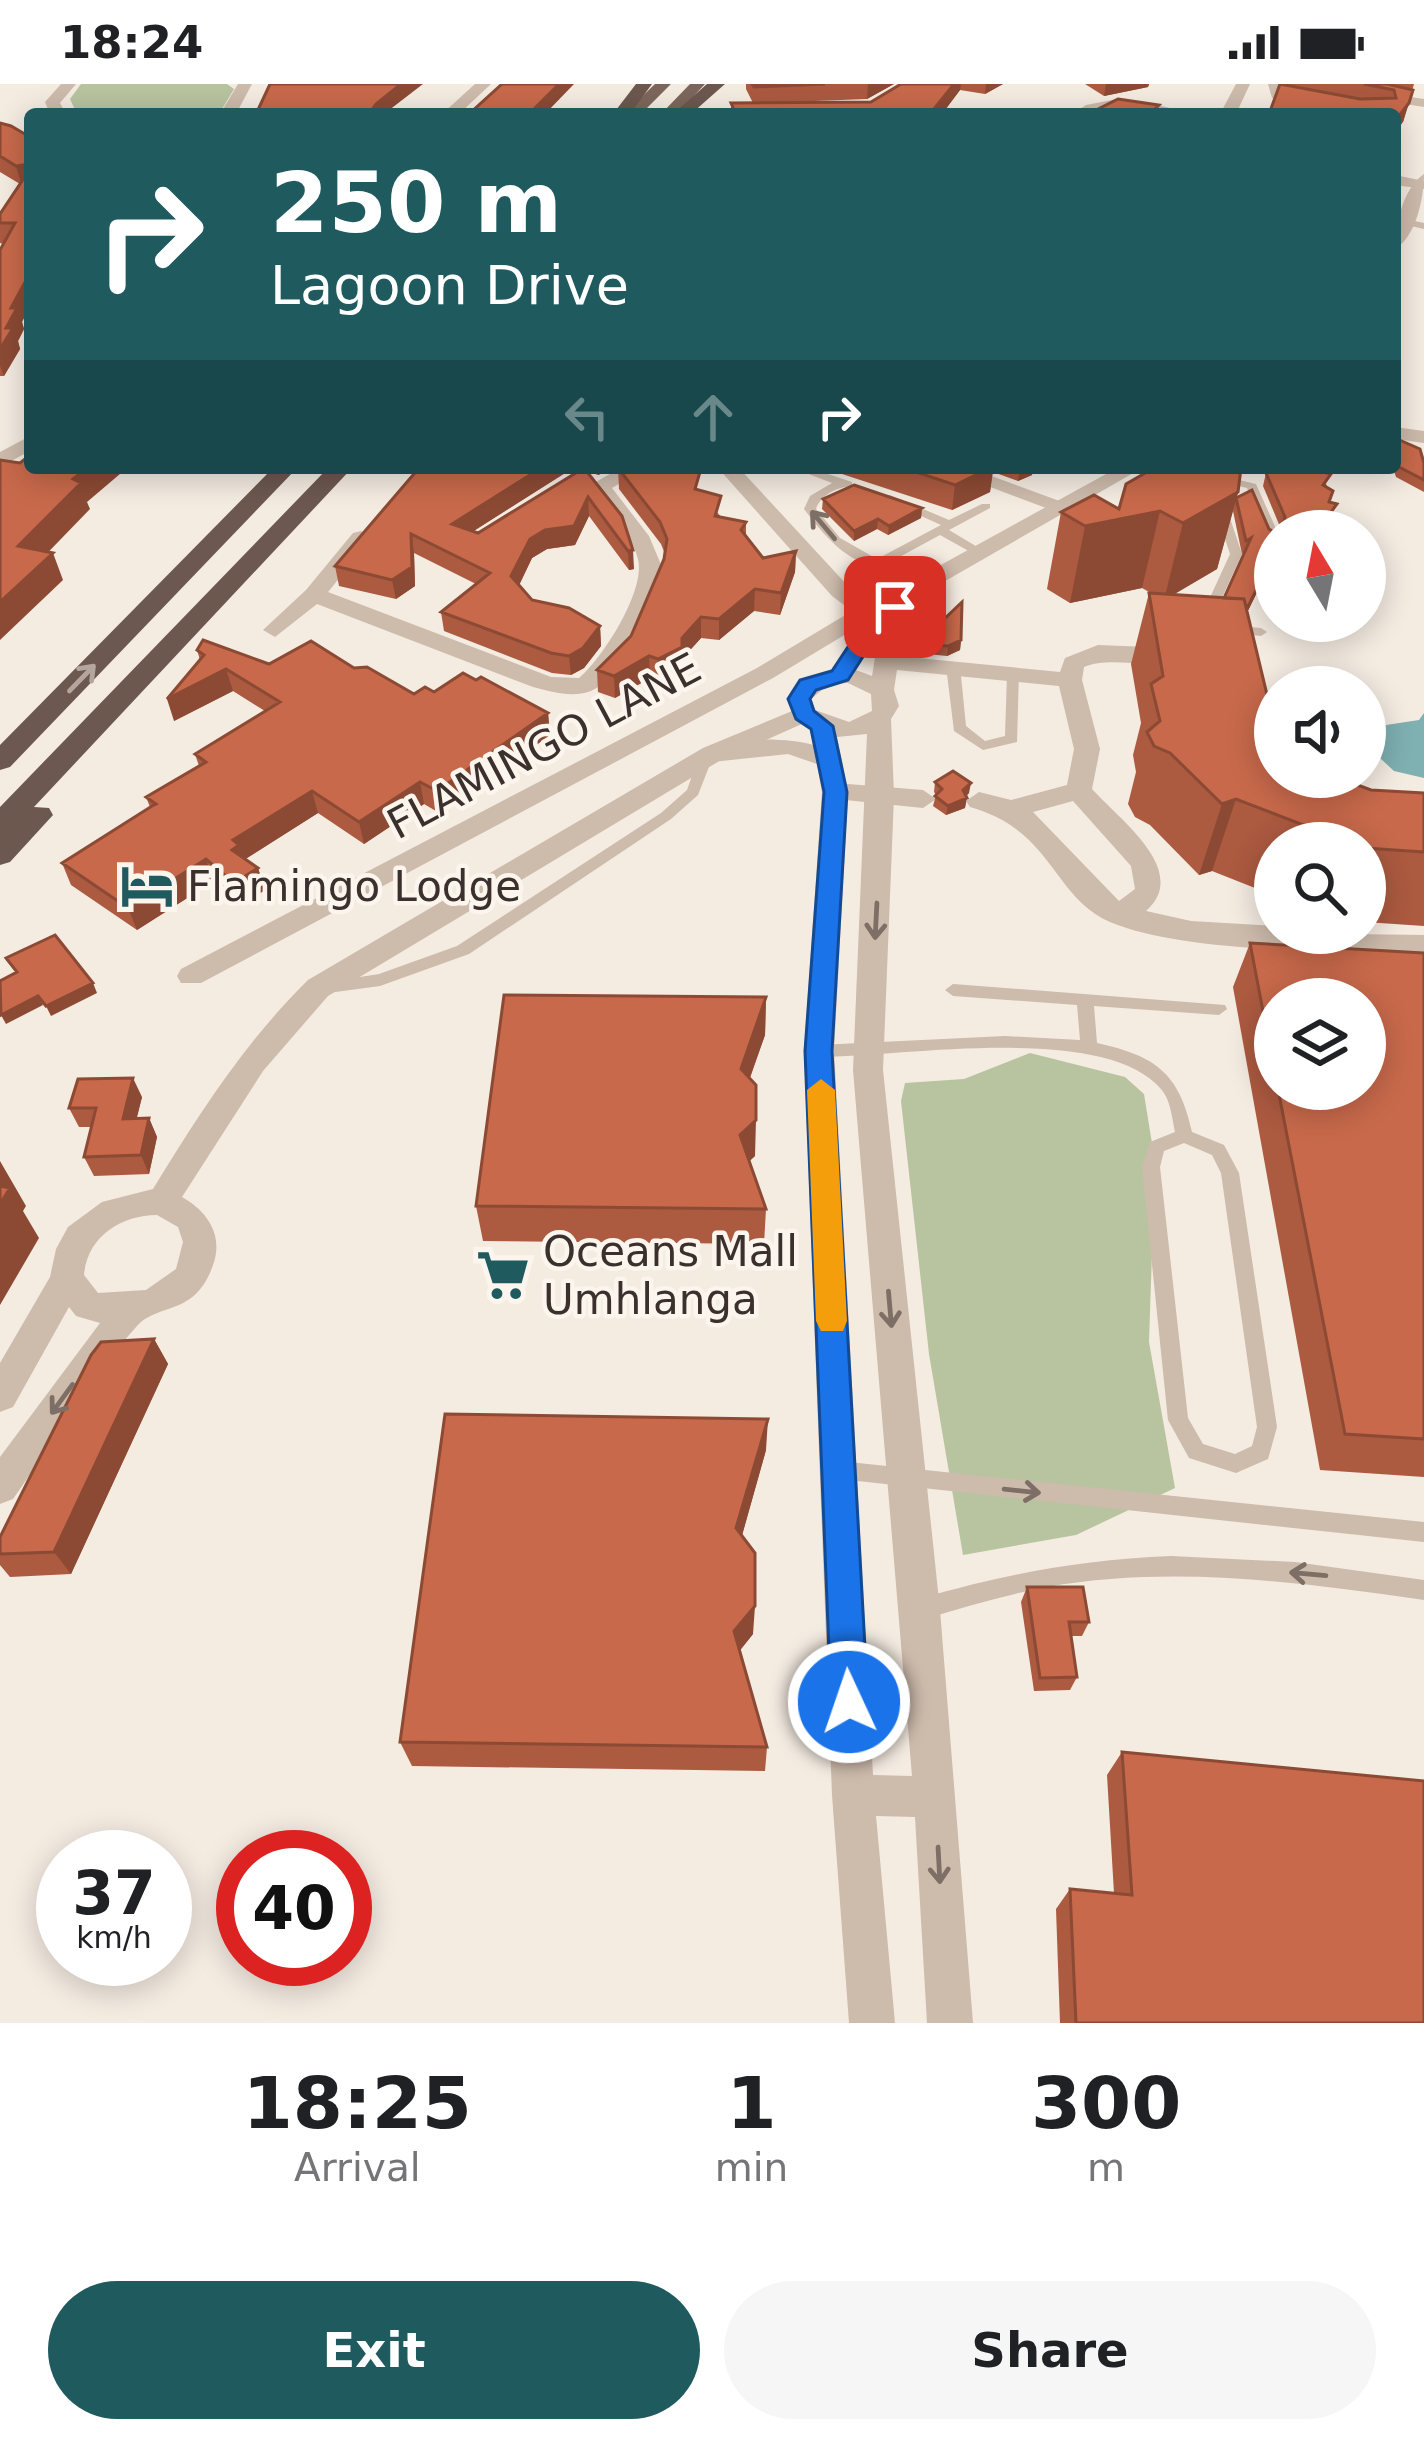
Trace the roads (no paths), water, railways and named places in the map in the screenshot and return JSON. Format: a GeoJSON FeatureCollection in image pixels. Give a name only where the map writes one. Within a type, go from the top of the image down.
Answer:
{"type":"FeatureCollection","features":[{"type":"Feature","properties":{"kind":"highway"},"geometry":{"type":"LineString","coordinates":[[626,108],[644,84]]}},
{"type":"Feature","properties":{"kind":"highway"},"geometry":{"type":"LineString","coordinates":[[688,108],[717,84]]}},
{"type":"Feature","properties":{"kind":"highway"},"geometry":{"type":"LineString","coordinates":[[0,758],[280,474]]}},
{"type":"Feature","properties":{"kind":"highway"},"geometry":{"type":"LineString","coordinates":[[0,825],[336,474]]}},
{"type":"Feature","properties":{"kind":"highway"},"geometry":{"type":"LineString","coordinates":[[0,855],[201,641],[299,515]]}},
{"type":"Feature","properties":{"kind":"main road"},"geometry":{"type":"LineString","coordinates":[[638,108],[664,84]]}},
{"type":"Feature","properties":{"kind":"main road"},"geometry":{"type":"LineString","coordinates":[[675,108],[698,84]]}},
{"type":"Feature","properties":{"kind":"street"},"geometry":{"type":"LineString","coordinates":[[55,108],[52,102],[69,84]]}},
{"type":"Feature","properties":{"kind":"street"},"geometry":{"type":"LineString","coordinates":[[457,108],[484,84]]}},
{"type":"Feature","properties":{"kind":"street"},"geometry":{"type":"LineString","coordinates":[[1274,87],[1277,95],[1347,108]]}},
{"type":"Feature","properties":{"kind":"street"},"geometry":{"type":"LineString","coordinates":[[1326,88],[1424,103]]}},
{"type":"Feature","properties":{"kind":"street"},"geometry":{"type":"LineString","coordinates":[[1262,105],[1285,104],[1287,108]]}},
{"type":"Feature","properties":{"kind":"street"},"geometry":{"type":"LineString","coordinates":[[1401,231],[1422,182]]}},
{"type":"Feature","properties":{"kind":"street"},"geometry":{"type":"LineString","coordinates":[[314,595],[542,682],[579,687],[601,673],[611,658],[651,564],[592,481],[616,474]]}},
{"type":"Feature","properties":{"kind":"street"},"geometry":{"type":"LineString","coordinates":[[733,474],[840,591],[882,617]]}},
{"type":"Feature","properties":{"kind":"street"},"geometry":{"type":"LineString","coordinates":[[968,474],[1062,506]]}},
{"type":"Feature","properties":{"kind":"street","name":"FLAMINGO LANE"},"geometry":{"type":"LineString","coordinates":[[190,976],[765,673],[882,617],[978,551],[1121,474]]}},
{"type":"Feature","properties":{"kind":"street"},"geometry":{"type":"LineString","coordinates":[[275,629],[314,595],[377,519]]}},
{"type":"Feature","properties":{"kind":"street"},"geometry":{"type":"LineString","coordinates":[[882,617],[887,662],[880,705],[881,796],[868,1054],[921,1610],[950,2023]]}},
{"type":"Feature","properties":{"kind":"street"},"geometry":{"type":"LineString","coordinates":[[840,675],[882,617]]}},
{"type":"Feature","properties":{"kind":"street"},"geometry":{"type":"LineString","coordinates":[[1079,791],[1087,749],[1070,680],[1078,658],[1098,652],[1194,657]]}},
{"type":"Feature","properties":{"kind":"street"},"geometry":{"type":"LineString","coordinates":[[887,662],[1070,680]]}},
{"type":"Feature","properties":{"kind":"street"},"geometry":{"type":"LineString","coordinates":[[872,2023],[854,1795],[819,1051],[833,858],[823,748],[799,699],[808,685],[840,675],[864,679],[880,705]]}},
{"type":"Feature","properties":{"kind":"street"},"geometry":{"type":"LineString","coordinates":[[708,756],[823,748],[880,705]]}},
{"type":"Feature","properties":{"kind":"street"},"geometry":{"type":"LineString","coordinates":[[162,1202],[217,1111],[285,1018],[318,988],[708,756],[788,746],[823,748],[881,796],[922,799]]}},
{"type":"Feature","properties":{"kind":"street"},"geometry":{"type":"LineString","coordinates":[[980,802],[1013,808],[1079,791]]}},
{"type":"Feature","properties":{"kind":"street"},"geometry":{"type":"LineString","coordinates":[[1079,791],[1133,850],[1152,881],[1144,901],[1117,914]]}},
{"type":"Feature","properties":{"kind":"street"},"geometry":{"type":"LineString","coordinates":[[1013,808],[1089,893],[1117,914],[1191,931],[1424,945]]}},
{"type":"Feature","properties":{"kind":"street"},"geometry":{"type":"LineString","coordinates":[[833,858],[878,860]]}},
{"type":"Feature","properties":{"kind":"street"},"geometry":{"type":"LineString","coordinates":[[0,1396],[67,1279],[67,1262],[85,1229],[121,1207],[162,1202],[192,1219],[200,1233],[196,1267],[169,1298],[127,1313],[88,1306],[67,1279]]}},
{"type":"Feature","properties":{"kind":"street"},"geometry":{"type":"LineString","coordinates":[[0,1487],[127,1313]]}},
{"type":"Feature","properties":{"kind":"street"},"geometry":{"type":"LineString","coordinates":[[854,1795],[935,1797]]}},
{"type":"Feature","properties":{"kind":"lane"},"geometry":{"type":"LineString","coordinates":[[1088,108],[1118,102],[1154,108]]}},
{"type":"Feature","properties":{"kind":"lane"},"geometry":{"type":"LineString","coordinates":[[1405,222],[1424,226]]}},
{"type":"Feature","properties":{"kind":"lane"},"geometry":{"type":"LineString","coordinates":[[819,474],[860,488]]}},
{"type":"Feature","properties":{"kind":"lane"},"geometry":{"type":"LineString","coordinates":[[1254,631],[1202,627],[1236,554],[1226,517],[1209,484],[1245,474],[1264,510]]}},
{"type":"Feature","properties":{"kind":"lane"},"geometry":{"type":"LineString","coordinates":[[841,482],[814,498],[810,509],[836,541],[877,564],[986,506]]}},
{"type":"Feature","properties":{"kind":"lane"},"geometry":{"type":"LineString","coordinates":[[878,494],[945,527],[978,551]]}},
{"type":"Feature","properties":{"kind":"lane"},"geometry":{"type":"LineString","coordinates":[[953,665],[958,728],[983,746],[1012,739],[1014,675]]}},
{"type":"Feature","properties":{"kind":"lane"},"geometry":{"type":"LineString","coordinates":[[952,990],[1219,1009]]}},
{"type":"Feature","properties":{"kind":"lane"},"geometry":{"type":"LineString","coordinates":[[1085,999],[1089,1046]]}},
{"type":"Feature","properties":{"kind":"lane"},"geometry":{"type":"LineString","coordinates":[[819,1051],[868,1054],[1028,1042],[1089,1046],[1153,1070],[1169,1086],[1184,1136]]}},
{"type":"Feature","properties":{"kind":"lane"},"geometry":{"type":"LineString","coordinates":[[1184,1136],[1218,1150],[1230,1172],[1267,1427],[1261,1452],[1236,1464],[1196,1451],[1178,1420],[1151,1167],[1156,1147],[1184,1136]]}},
{"type":"Feature","properties":{"kind":"lane"},"geometry":{"type":"LineString","coordinates":[[838,1471],[1424,1532]]}},
{"type":"Feature","properties":{"kind":"lane"},"geometry":{"type":"LineString","coordinates":[[921,1610],[988,1587],[1042,1576],[1184,1563],[1424,1591]]}},
{"type":"Feature","properties":{"kind":"water"},"geometry":{"type":"Polygon","coordinates":[[[1424,713],[1424,778],[1394,771],[1386,764],[1386,725],[1419,720],[1424,713]]]}},
{"type":"Feature","properties":{"kind":"place","name":"Flamingo Lodge"},"geometry":{"type":"Point","coordinates":[147,886]}},
{"type":"Feature","properties":{"kind":"place","name":"Oceans Mall Umhlanga"},"geometry":{"type":"Point","coordinates":[503,1275]}}]}
